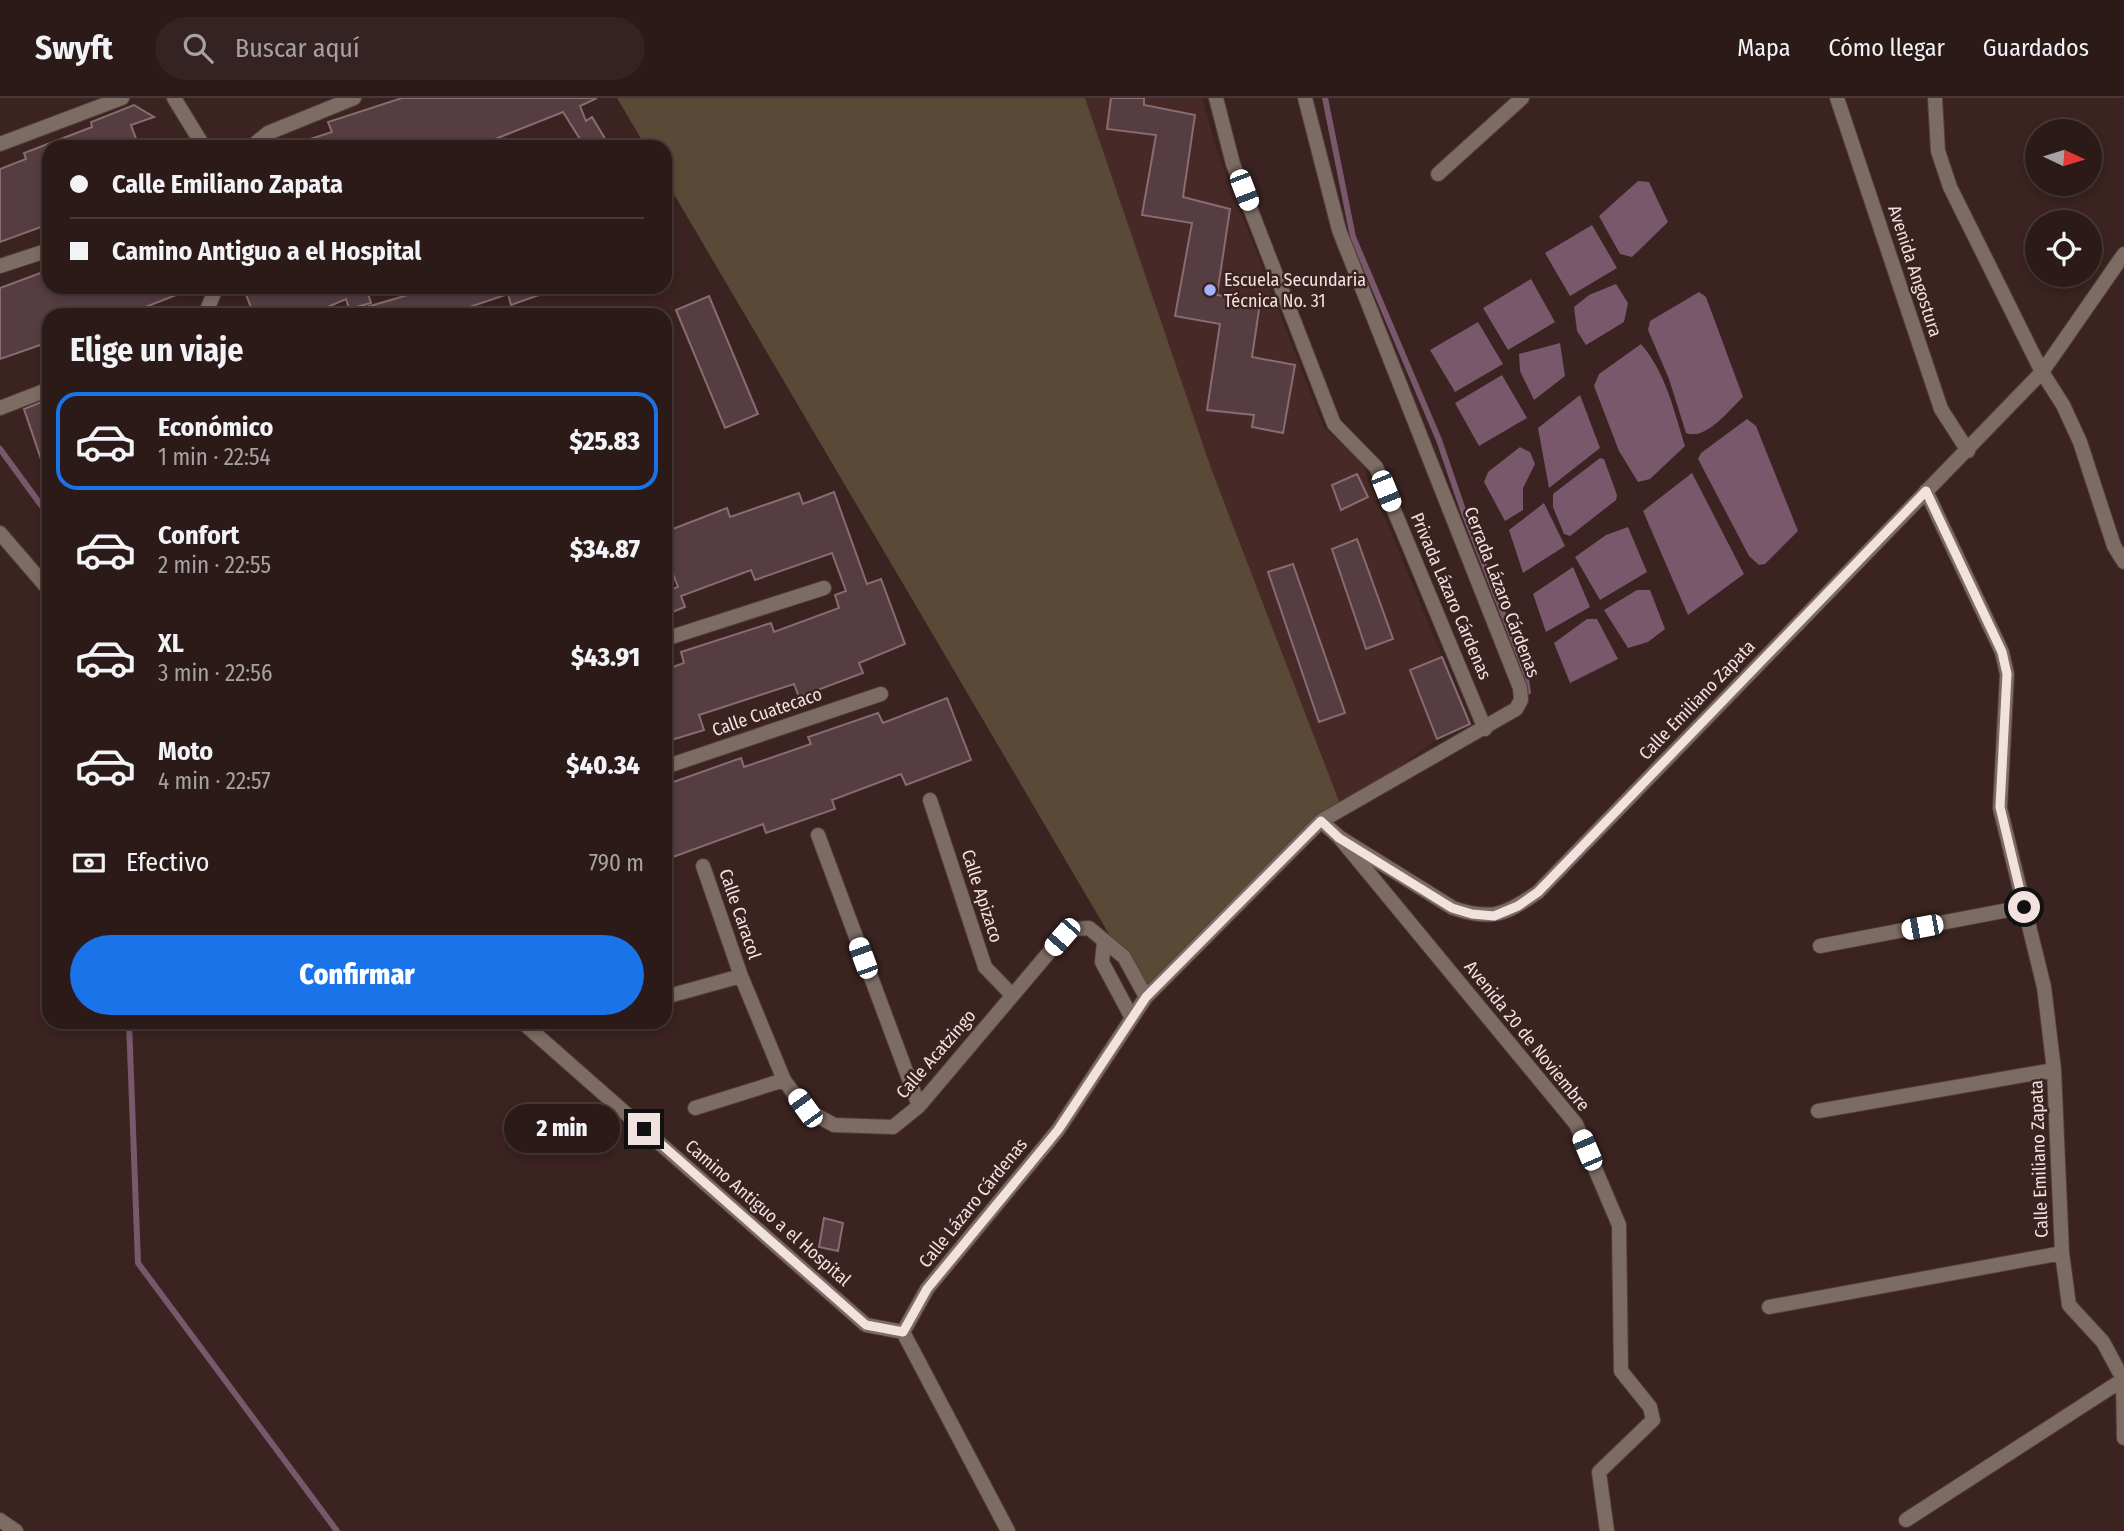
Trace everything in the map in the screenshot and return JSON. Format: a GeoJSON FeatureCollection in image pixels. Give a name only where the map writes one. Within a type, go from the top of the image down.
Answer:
{"type":"FeatureCollection","features":[{"type":"Feature","properties":{"kind":"street"},"geometry":{"type":"LineString","coordinates":[[0,144],[122,98]]}},
{"type":"Feature","properties":{"kind":"street"},"geometry":{"type":"LineString","coordinates":[[174,98],[200,140]]}},
{"type":"Feature","properties":{"kind":"street"},"geometry":{"type":"LineString","coordinates":[[260,140],[268,133],[354,98]]}},
{"type":"Feature","properties":{"kind":"street","name":"Privada Lázaro Cárdenas"},"geometry":{"type":"LineString","coordinates":[[1216,98],[1233,164],[1334,424],[1376,467],[1485,729]]}},
{"type":"Feature","properties":{"kind":"street","name":"Cerrada Lázaro Cárdenas"},"geometry":{"type":"LineString","coordinates":[[1132,1018],[1146,997],[1321,821],[1485,729],[1516,709],[1521,700],[1520,688],[1339,230],[1305,98]]}},
{"type":"Feature","properties":{"kind":"street"},"geometry":{"type":"LineString","coordinates":[[1438,174],[1522,98]]}},
{"type":"Feature","properties":{"kind":"street","name":"Avenida Angostura"},"geometry":{"type":"LineString","coordinates":[[1837,98],[1941,409],[1968,451]]}},
{"type":"Feature","properties":{"kind":"street"},"geometry":{"type":"LineString","coordinates":[[1935,98],[1938,151],[1950,187],[2042,372],[2063,405],[2080,442],[2114,546],[2124,562]]}},
{"type":"Feature","properties":{"kind":"street"},"geometry":{"type":"LineString","coordinates":[[0,266],[42,252]]}},
{"type":"Feature","properties":{"kind":"street","name":"Calle Emiliano Zapata"},"geometry":{"type":"LineString","coordinates":[[1339,838],[1452,908],[1494,916],[1518,906],[1538,892],[2042,372],[2124,254]]}},
{"type":"Feature","properties":{"kind":"street"},"geometry":{"type":"LineString","coordinates":[[0,408],[42,392]]}},
{"type":"Feature","properties":{"kind":"street","name":"Calle Emiliano Zapata"},"geometry":{"type":"LineString","coordinates":[[1926,491],[2002,652],[2007,674],[2000,807],[2044,986],[2054,1070],[2062,1253],[2069,1305],[2103,1342],[2124,1378]]}},
{"type":"Feature","properties":{"kind":"street"},"geometry":{"type":"LineString","coordinates":[[0,533],[42,582]]}},
{"type":"Feature","properties":{"kind":"street"},"geometry":{"type":"LineString","coordinates":[[672,637],[824,588]]}},
{"type":"Feature","properties":{"kind":"street","name":"Calle Cuatecaco"},"geometry":{"type":"LineString","coordinates":[[672,765],[881,694]]}},
{"type":"Feature","properties":{"kind":"street","name":"Calle Apizaco"},"geometry":{"type":"LineString","coordinates":[[930,800],[985,967],[1012,995]]}},
{"type":"Feature","properties":{"kind":"street","name":"Avenida 20 de Noviembre"},"geometry":{"type":"LineString","coordinates":[[1321,821],[1339,838],[1576,1124],[1619,1225],[1621,1371],[1650,1407],[1653,1420],[1599,1472],[1607,1531]]}},
{"type":"Feature","properties":{"kind":"street"},"geometry":{"type":"LineString","coordinates":[[818,835],[919,1106]]}},
{"type":"Feature","properties":{"kind":"street","name":"Calle Caracol"},"geometry":{"type":"LineString","coordinates":[[703,866],[741,976],[784,1080]]}},
{"type":"Feature","properties":{"kind":"street"},"geometry":{"type":"LineString","coordinates":[[1820,946],[2024,907]]}},
{"type":"Feature","properties":{"kind":"street","name":"Calle Acatzingo"},"geometry":{"type":"LineString","coordinates":[[784,1080],[805,1108],[834,1125],[893,1127],[919,1106],[1062,937],[1075,929],[1089,928],[1104,941]]}},
{"type":"Feature","properties":{"kind":"street"},"geometry":{"type":"LineString","coordinates":[[1104,941],[1124,957],[1146,997]]}},
{"type":"Feature","properties":{"kind":"street"},"geometry":{"type":"LineString","coordinates":[[1104,941],[1102,962],[1132,1018]]}},
{"type":"Feature","properties":{"kind":"street","name":"Calle Caracol"},"geometry":{"type":"LineString","coordinates":[[672,995],[741,976]]}},
{"type":"Feature","properties":{"kind":"street","name":"Calle Lázaro Cárdenas"},"geometry":{"type":"LineString","coordinates":[[903,1332],[927,1289],[1058,1130],[1132,1018]]}},
{"type":"Feature","properties":{"kind":"street","name":"Camino Antiguo a el Hospital"},"geometry":{"type":"LineString","coordinates":[[530,1029],[866,1325],[903,1332]]}},
{"type":"Feature","properties":{"kind":"street"},"geometry":{"type":"LineString","coordinates":[[1818,1111],[2054,1070]]}},
{"type":"Feature","properties":{"kind":"street"},"geometry":{"type":"LineString","coordinates":[[695,1108],[784,1080]]}},
{"type":"Feature","properties":{"kind":"street"},"geometry":{"type":"LineString","coordinates":[[1769,1307],[2062,1253]]}},
{"type":"Feature","properties":{"kind":"street"},"geometry":{"type":"LineString","coordinates":[[903,1332],[1008,1531]]}},
{"type":"Feature","properties":{"kind":"street"},"geometry":{"type":"LineString","coordinates":[[2124,1378],[2124,1438]]}},
{"type":"Feature","properties":{"kind":"street"},"geometry":{"type":"LineString","coordinates":[[1906,1520],[2124,1378]]}},
{"type":"Feature","properties":{"kind":"street"},"geometry":{"type":"LineString","coordinates":[[0,1520],[16,1531]]}},
{"type":"Feature","properties":{"kind":"shaded area"},"geometry":{"type":"Polygon","coordinates":[[[617,98],[1085,98],[1211,468],[1342,809],[1146,997],[672,191],[672,140],[642,140],[617,98]]]}},
{"type":"Feature","properties":{"kind":"shaded area"},"geometry":{"type":"Polygon","coordinates":[[[1085,98],[1202,98],[1217,151],[1324,428],[1360,458],[1470,724],[1437,739],[1342,809],[1211,468],[1085,98]]]}},
{"type":"Feature","properties":{"kind":"shaded area"},"geometry":{"type":"Polygon","coordinates":[[[1638,181],[1649,182],[1668,222],[1632,257],[1620,254],[1599,216],[1638,181]]]}},
{"type":"Feature","properties":{"kind":"shaded area"},"geometry":{"type":"Polygon","coordinates":[[[1592,225],[1617,268],[1570,296],[1545,253],[1592,225]]]}},
{"type":"Feature","properties":{"kind":"shaded area"},"geometry":{"type":"Polygon","coordinates":[[[1531,279],[1555,322],[1508,350],[1483,308],[1531,279]]]}},
{"type":"Feature","properties":{"kind":"shaded area"},"geometry":{"type":"Polygon","coordinates":[[[1616,284],[1628,303],[1624,322],[1586,345],[1577,331],[1574,307],[1589,295],[1616,284]]]}},
{"type":"Feature","properties":{"kind":"shaded area"},"geometry":{"type":"Polygon","coordinates":[[[1699,292],[1706,297],[1743,397],[1717,423],[1701,433],[1694,434],[1686,433],[1669,379],[1648,330],[1650,321],[1699,292]]]}},
{"type":"Feature","properties":{"kind":"shaded area"},"geometry":{"type":"Polygon","coordinates":[[[1478,322],[1503,364],[1455,392],[1430,350],[1478,322]]]}},
{"type":"Feature","properties":{"kind":"shaded area"},"geometry":{"type":"Polygon","coordinates":[[[1560,343],[1565,376],[1534,400],[1520,371],[1519,354],[1560,343]]]}},
{"type":"Feature","properties":{"kind":"shaded area"},"geometry":{"type":"Polygon","coordinates":[[[1641,344],[1663,380],[1685,446],[1650,479],[1638,482],[1619,451],[1594,386],[1599,374],[1641,344]]]}},
{"type":"Feature","properties":{"kind":"shaded area"},"geometry":{"type":"Polygon","coordinates":[[[1502,375],[1527,418],[1479,446],[1455,403],[1502,375]]]}},
{"type":"Feature","properties":{"kind":"shaded area"},"geometry":{"type":"Polygon","coordinates":[[[1580,395],[1600,448],[1549,488],[1538,428],[1580,395]]]}},
{"type":"Feature","properties":{"kind":"shaded area"},"geometry":{"type":"Polygon","coordinates":[[[1747,419],[1756,426],[1798,531],[1765,564],[1759,565],[1749,556],[1698,459],[1701,453],[1747,419]]]}},
{"type":"Feature","properties":{"kind":"shaded area"},"geometry":{"type":"Polygon","coordinates":[[[1520,447],[1530,452],[1535,464],[1523,488],[1523,510],[1505,521],[1484,482],[1488,472],[1520,447]]]}},
{"type":"Feature","properties":{"kind":"shaded area"},"geometry":{"type":"Polygon","coordinates":[[[1600,458],[1604,459],[1617,495],[1616,500],[1570,536],[1564,534],[1553,507],[1553,494],[1600,458]]]}},
{"type":"Feature","properties":{"kind":"shaded area"},"geometry":{"type":"Polygon","coordinates":[[[1692,473],[1744,574],[1688,615],[1643,511],[1692,473]]]}},
{"type":"Feature","properties":{"kind":"shaded area"},"geometry":{"type":"Polygon","coordinates":[[[1544,503],[1565,546],[1523,573],[1509,530],[1544,503]]]}},
{"type":"Feature","properties":{"kind":"shaded area"},"geometry":{"type":"Polygon","coordinates":[[[1628,527],[1647,572],[1600,600],[1575,557],[1606,535],[1628,527]]]}},
{"type":"Feature","properties":{"kind":"shaded area"},"geometry":{"type":"Polygon","coordinates":[[[1573,567],[1590,607],[1546,632],[1533,594],[1573,567]]]}},
{"type":"Feature","properties":{"kind":"shaded area"},"geometry":{"type":"Polygon","coordinates":[[[1637,590],[1650,590],[1665,629],[1648,642],[1628,648],[1604,610],[1637,590]]]}},
{"type":"Feature","properties":{"kind":"shaded area"},"geometry":{"type":"Polygon","coordinates":[[[1587,619],[1597,619],[1618,659],[1570,683],[1554,643],[1587,619]]]}},
{"type":"Feature","properties":{"kind":"building"},"geometry":{"type":"Polygon","coordinates":[[[402,98],[597,98],[580,106],[586,121],[592,117],[606,140],[581,140],[563,112],[493,140],[307,140],[332,132],[328,122],[402,98]]]}},
{"type":"Feature","properties":{"kind":"building"},"geometry":{"type":"Polygon","coordinates":[[[1111,98],[1144,98],[1144,105],[1195,115],[1183,197],[1230,209],[1217,295],[1260,303],[1252,357],[1295,365],[1283,433],[1252,427],[1254,415],[1207,410],[1220,324],[1175,316],[1192,223],[1142,215],[1156,135],[1107,129],[1111,98]]]}},
{"type":"Feature","properties":{"kind":"building"},"geometry":{"type":"Polygon","coordinates":[[[134,105],[154,117],[131,125],[136,140],[58,140],[92,127],[91,122],[134,105]]]}},
{"type":"Feature","properties":{"kind":"building"},"geometry":{"type":"Polygon","coordinates":[[[42,146],[42,227],[0,242],[0,169],[26,159],[24,153],[42,146]]]}},
{"type":"Feature","properties":{"kind":"building"},"geometry":{"type":"Polygon","coordinates":[[[42,272],[42,294],[179,294],[143,308],[42,308],[42,344],[0,359],[0,288],[42,272]]]}},
{"type":"Feature","properties":{"kind":"building"},"geometry":{"type":"Polygon","coordinates":[[[246,294],[368,294],[371,303],[349,308],[346,299],[325,308],[251,308],[246,294]]]}},
{"type":"Feature","properties":{"kind":"building"},"geometry":{"type":"Polygon","coordinates":[[[411,294],[508,294],[467,308],[363,308],[411,294]]]}},
{"type":"Feature","properties":{"kind":"building"},"geometry":{"type":"Polygon","coordinates":[[[508,294],[542,294],[511,305],[508,294]]]}},
{"type":"Feature","properties":{"kind":"building"},"geometry":{"type":"Polygon","coordinates":[[[709,296],[758,414],[725,428],[676,310],[709,296]]]}},
{"type":"Feature","properties":{"kind":"building"},"geometry":{"type":"Polygon","coordinates":[[[42,402],[42,462],[24,409],[42,402]]]}},
{"type":"Feature","properties":{"kind":"building"},"geometry":{"type":"Polygon","coordinates":[[[1357,474],[1368,497],[1341,510],[1332,485],[1357,474]]]}},
{"type":"Feature","properties":{"kind":"building"},"geometry":{"type":"Polygon","coordinates":[[[834,492],[867,584],[881,579],[905,644],[859,663],[863,673],[799,697],[794,684],[699,715],[704,730],[672,740],[672,667],[684,663],[681,652],[771,623],[774,632],[839,608],[835,595],[846,591],[832,553],[755,580],[751,570],[681,596],[685,607],[672,612],[672,589],[678,587],[672,571],[672,529],[727,508],[730,517],[799,493],[803,504],[834,492]]]}},
{"type":"Feature","properties":{"kind":"building"},"geometry":{"type":"Polygon","coordinates":[[[1357,539],[1393,639],[1366,649],[1332,549],[1357,539]]]}},
{"type":"Feature","properties":{"kind":"building"},"geometry":{"type":"Polygon","coordinates":[[[1293,564],[1345,713],[1319,722],[1268,572],[1293,564]]]}},
{"type":"Feature","properties":{"kind":"building"},"geometry":{"type":"Polygon","coordinates":[[[1442,657],[1470,724],[1437,739],[1410,670],[1442,657]]]}},
{"type":"Feature","properties":{"kind":"building"},"geometry":{"type":"Polygon","coordinates":[[[947,698],[971,760],[906,785],[901,774],[832,800],[835,809],[766,833],[763,824],[673,857],[672,783],[741,758],[744,767],[811,744],[808,737],[878,713],[883,723],[947,698]]]}},
{"type":"Feature","properties":{"kind":"building"},"geometry":{"type":"Polygon","coordinates":[[[824,1218],[843,1223],[838,1251],[819,1247],[824,1218]]]}},
{"type":"Feature","properties":{"kind":"waterway"},"geometry":{"type":"LineString","coordinates":[[1325,98],[1353,237],[1439,440],[1524,668],[1528,692]]}},
{"type":"Feature","properties":{"kind":"waterway"},"geometry":{"type":"LineString","coordinates":[[0,449],[42,507]]}},
{"type":"Feature","properties":{"kind":"waterway"},"geometry":{"type":"LineString","coordinates":[[129,1029],[138,1263],[337,1531]]}},
{"type":"Feature","properties":{"kind":"place","name":"Escuela Secundaria Técnica No. 31"},"geometry":{"type":"Point","coordinates":[1210,290]}},
{"type":"Feature","properties":{"kind":"route"},"geometry":{"type":"LineString","coordinates":[[644,1129],[866,1325],[903,1332],[927,1289],[1058,1130],[1146,997],[1321,821],[1339,838],[1390,866],[1452,908],[1472,914],[1494,916],[1518,906],[1538,892],[1926,491],[2002,652],[2007,674],[2000,807],[2024,907]]}}]}
